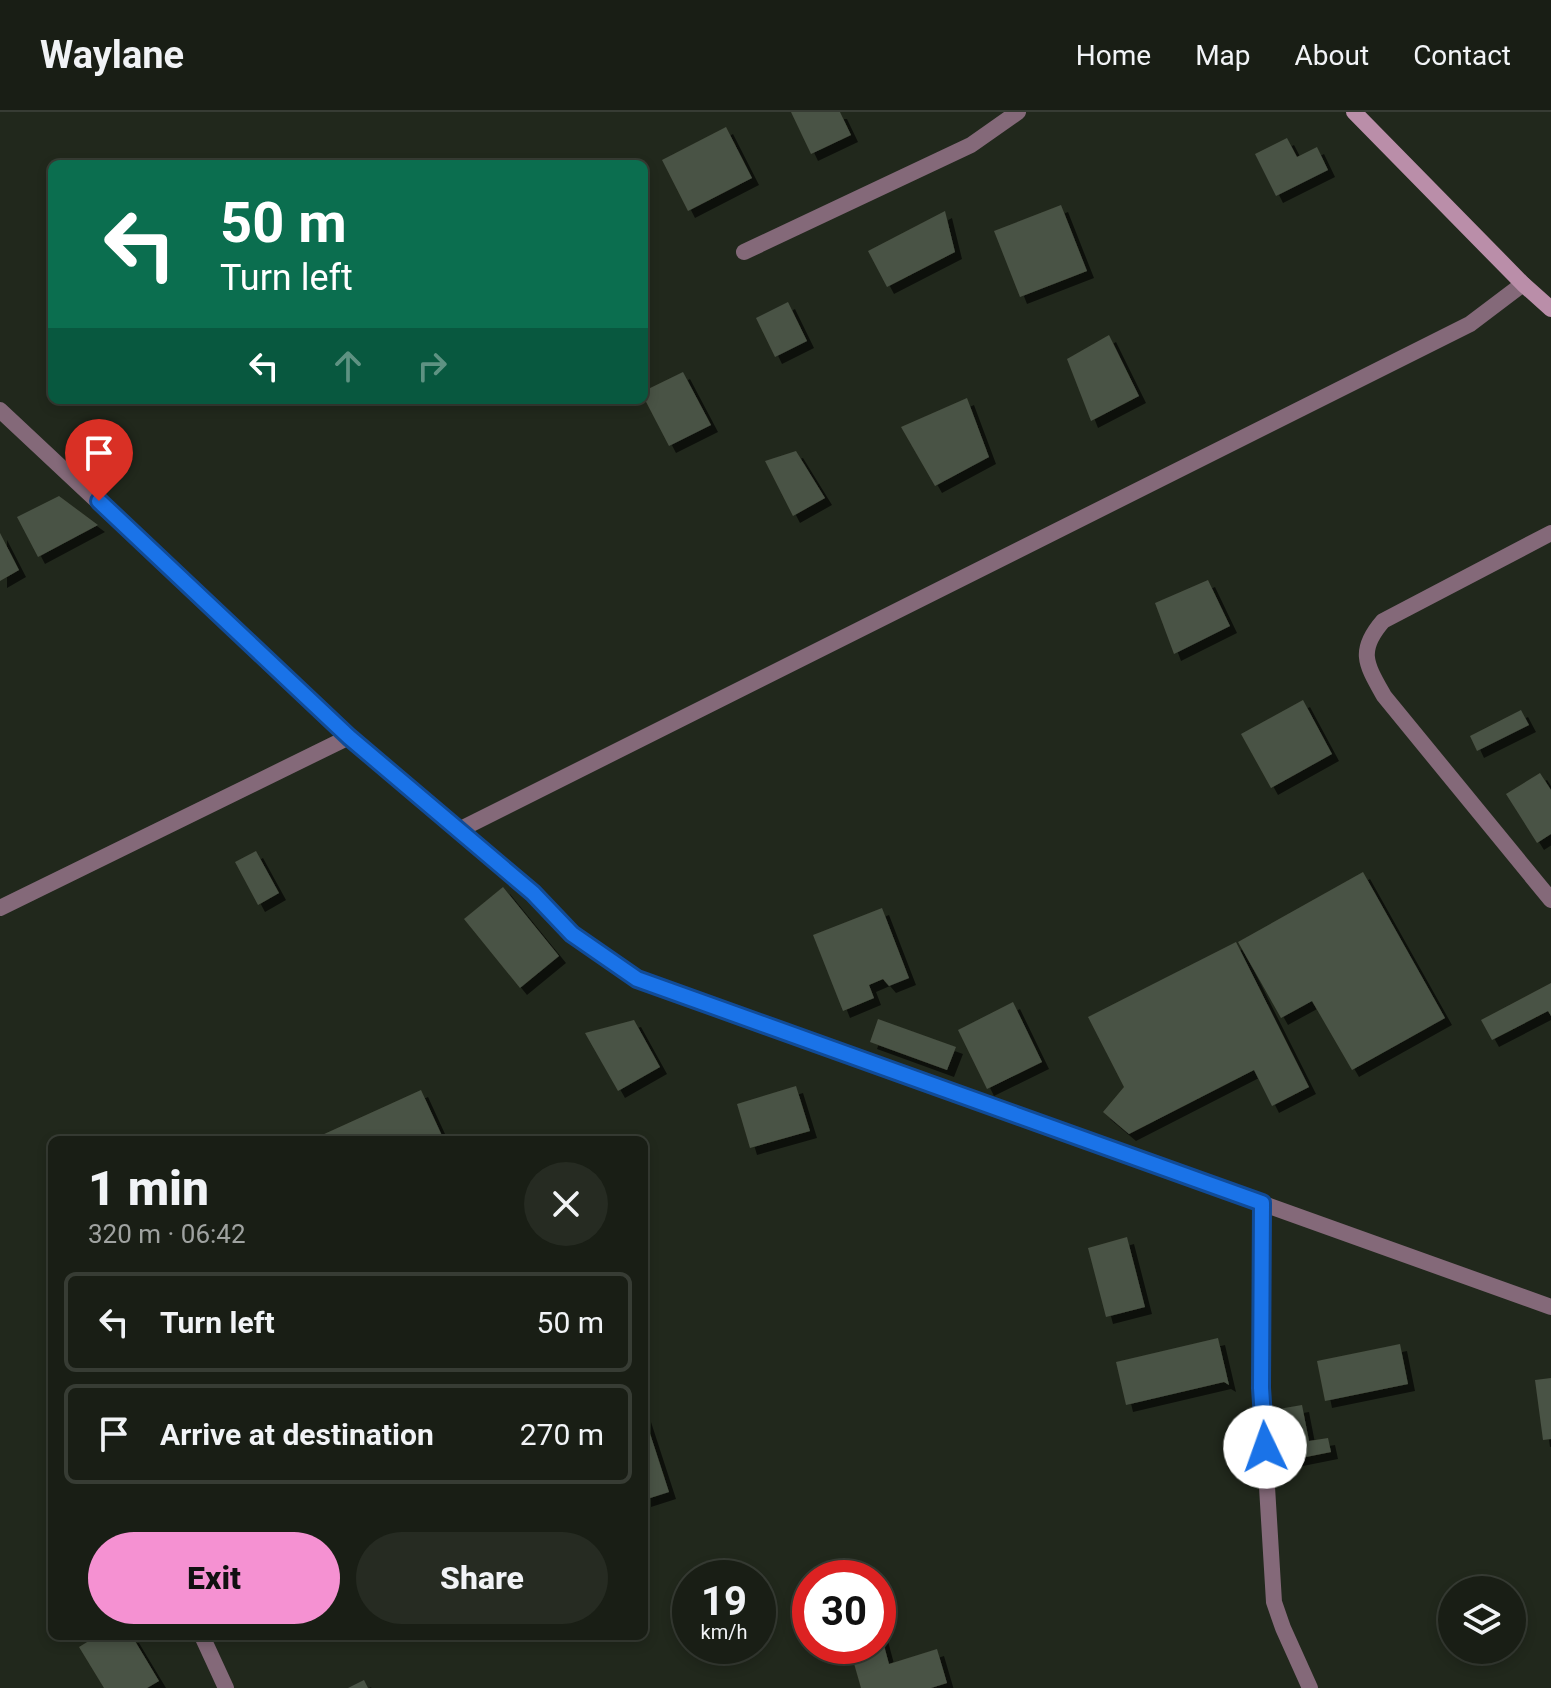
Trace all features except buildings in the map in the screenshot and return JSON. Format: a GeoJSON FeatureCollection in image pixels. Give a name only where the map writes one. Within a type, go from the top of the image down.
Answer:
{"type":"FeatureCollection","features":[{"type":"Feature","properties":{"kind":"street"},"geometry":{"type":"LineString","coordinates":[[744,252],[971,145],[1018,112]]}},
{"type":"Feature","properties":{"kind":"street"},"geometry":{"type":"LineString","coordinates":[[1354,112],[1551,309]]}},
{"type":"Feature","properties":{"kind":"street"},"geometry":{"type":"LineString","coordinates":[[459,830],[1470,324],[1523,284]]}},
{"type":"Feature","properties":{"kind":"street"},"geometry":{"type":"LineString","coordinates":[[0,410],[349,737],[533,893],[572,934],[637,979],[1551,1307]]}},
{"type":"Feature","properties":{"kind":"street"},"geometry":{"type":"LineString","coordinates":[[1551,533],[1383,621],[1368,638],[1367,666],[1384,696],[1551,900]]}},
{"type":"Feature","properties":{"kind":"street"},"geometry":{"type":"LineString","coordinates":[[0,908],[349,737]]}},
{"type":"Feature","properties":{"kind":"street"},"geometry":{"type":"LineString","coordinates":[[1262,1203],[1261,1388],[1274,1602],[1310,1688]]}},
{"type":"Feature","properties":{"kind":"street"},"geometry":{"type":"LineString","coordinates":[[204,1640],[226,1688]]}},
{"type":"Feature","properties":{"kind":"route"},"geometry":{"type":"LineString","coordinates":[[99,501],[349,737],[533,893],[572,934],[637,979],[1262,1203],[1261,1388],[1265,1447]]}}]}
